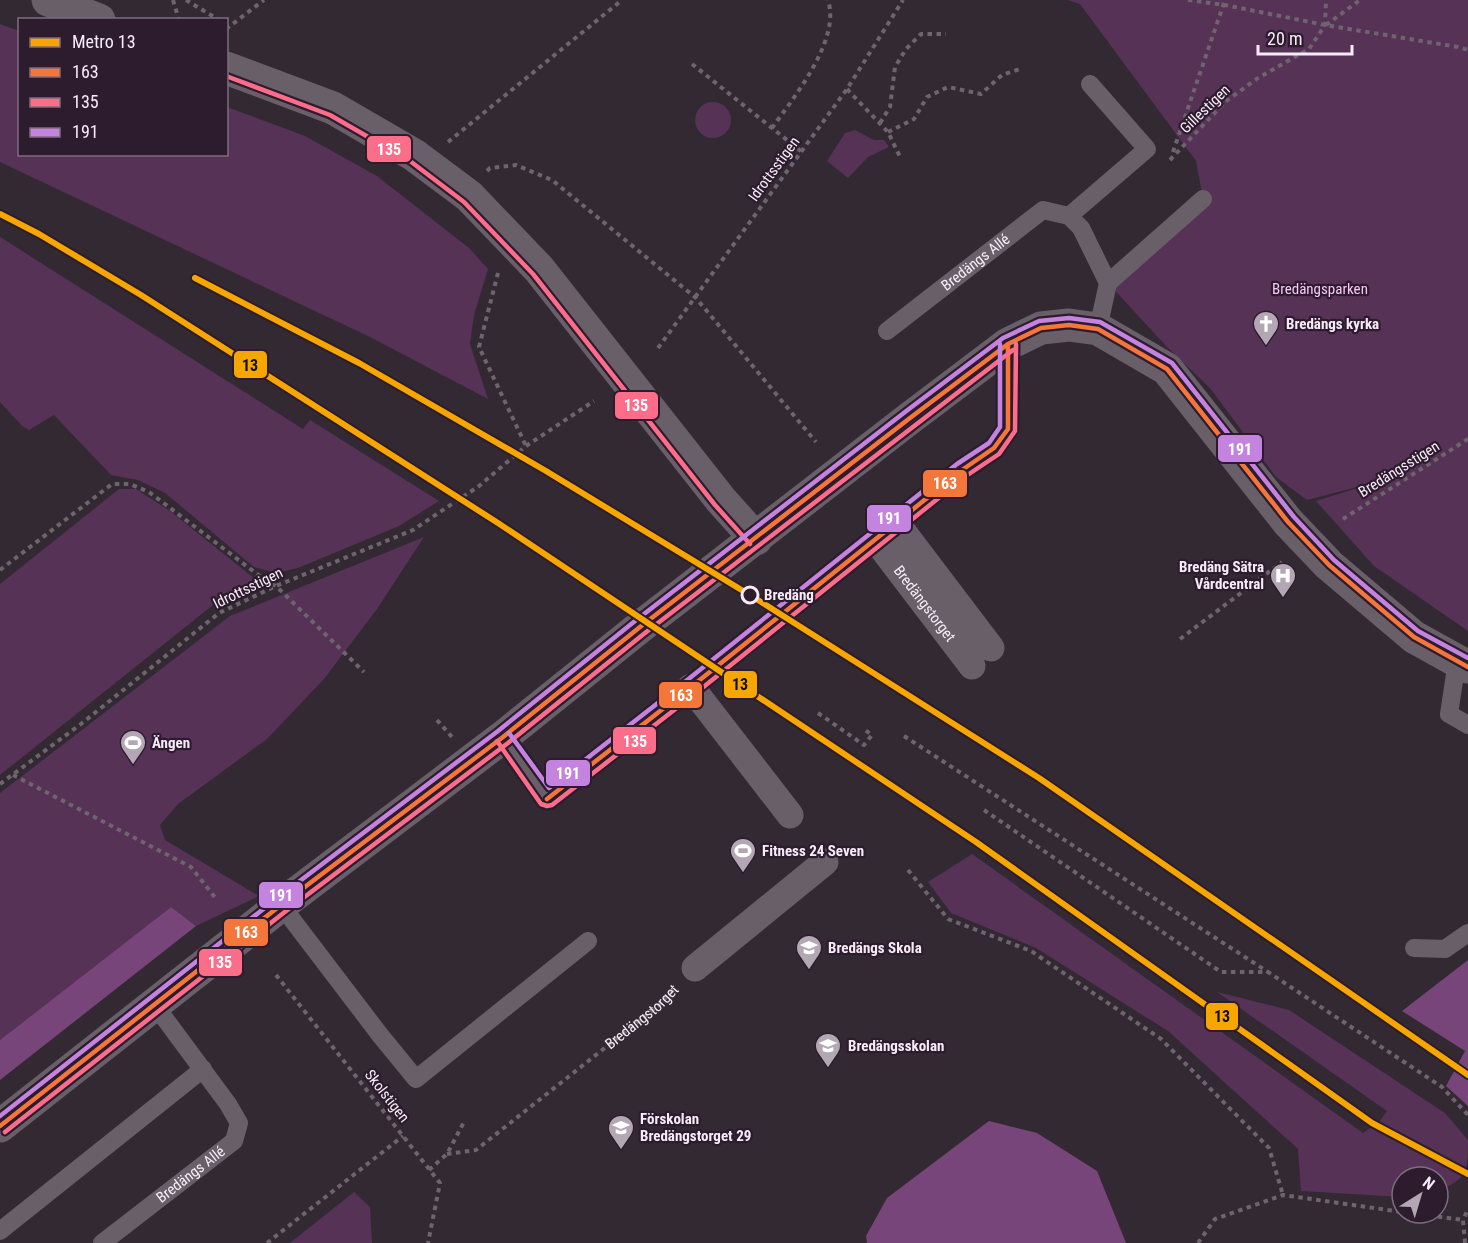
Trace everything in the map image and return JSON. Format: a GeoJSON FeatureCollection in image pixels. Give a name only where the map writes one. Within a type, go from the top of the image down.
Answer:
{"type":"FeatureCollection","features":[{"type":"Feature","properties":{"kind":"street"},"geometry":{"type":"LineString","coordinates":[[48,0],[94,18]]}},
{"type":"Feature","properties":{"kind":"street"},"geometry":{"type":"LineString","coordinates":[[228,69],[333,108],[424,162],[469,196],[508,234],[539,269],[722,500],[756,539]]}},
{"type":"Feature","properties":{"kind":"street"},"geometry":{"type":"LineString","coordinates":[[0,1126],[281,905],[504,737],[640,627],[910,418],[1008,344],[1041,328],[1069,325],[1098,329],[1167,369],[1288,522],[1329,565],[1414,637],[1462,664]]}},
{"type":"Feature","properties":{"kind":"street","name":"Bredängstorget"},"geometry":{"type":"LineString","coordinates":[[876,540],[981,657],[897,524]]}},
{"type":"Feature","properties":{"kind":"street"},"geometry":{"type":"LineString","coordinates":[[692,687],[790,815]]}},
{"type":"Feature","properties":{"kind":"street"},"geometry":{"type":"LineString","coordinates":[[695,968],[825,862]]}},
{"type":"Feature","properties":{"kind":"lane"},"geometry":{"type":"LineString","coordinates":[[1090,84],[1146,149],[1069,216],[1081,228],[1108,283]]}},
{"type":"Feature","properties":{"kind":"lane"},"geometry":{"type":"LineString","coordinates":[[1098,329],[1108,283],[1203,199]]}},
{"type":"Feature","properties":{"kind":"lane","name":"Bredängs Allé"},"geometry":{"type":"LineString","coordinates":[[887,331],[1043,210],[1069,216]]}},
{"type":"Feature","properties":{"kind":"lane"},"geometry":{"type":"LineString","coordinates":[[504,737],[547,799],[692,687],[962,470],[994,448],[1008,429],[1008,344]]}},
{"type":"Feature","properties":{"kind":"lane"},"geometry":{"type":"LineString","coordinates":[[1462,664],[1449,714],[1468,725]]}},
{"type":"Feature","properties":{"kind":"lane"},"geometry":{"type":"LineString","coordinates":[[281,905],[416,1079],[588,941]]}},
{"type":"Feature","properties":{"kind":"lane"},"geometry":{"type":"LineString","coordinates":[[1414,948],[1445,949],[1468,933]]}},
{"type":"Feature","properties":{"kind":"lane","name":"Bredängs Allé"},"geometry":{"type":"LineString","coordinates":[[102,1243],[234,1141],[239,1123],[203,1069],[154,1004]]}},
{"type":"Feature","properties":{"kind":"lane"},"geometry":{"type":"LineString","coordinates":[[0,1231],[203,1069]]}},
{"type":"Feature","properties":{"kind":"path"},"geometry":{"type":"LineString","coordinates":[[173,0],[178,18]]}},
{"type":"Feature","properties":{"kind":"path"},"geometry":{"type":"LineString","coordinates":[[186,0],[216,18]]}},
{"type":"Feature","properties":{"kind":"path"},"geometry":{"type":"LineString","coordinates":[[228,27],[264,0]]}},
{"type":"Feature","properties":{"kind":"path"},"geometry":{"type":"LineString","coordinates":[[424,162],[622,0]]}},
{"type":"Feature","properties":{"kind":"path"},"geometry":{"type":"LineString","coordinates":[[772,128],[808,76],[827,36],[832,10],[828,0]]}},
{"type":"Feature","properties":{"kind":"path"},"geometry":{"type":"LineString","coordinates":[[1188,0],[1225,2],[1325,26],[1468,50]]}},
{"type":"Feature","properties":{"kind":"path"},"geometry":{"type":"LineString","coordinates":[[1325,26],[1326,0]]}},
{"type":"Feature","properties":{"kind":"path","name":"Gillestigen"},"geometry":{"type":"LineString","coordinates":[[1162,166],[1225,102],[1258,78],[1309,49],[1325,26],[1359,0]]}},
{"type":"Feature","properties":{"kind":"path","name":"Idrottsstigen"},"geometry":{"type":"LineString","coordinates":[[658,348],[847,89],[901,1]]}},
{"type":"Feature","properties":{"kind":"path"},"geometry":{"type":"LineString","coordinates":[[1171,159],[1225,2]]}},
{"type":"Feature","properties":{"kind":"path"},"geometry":{"type":"LineString","coordinates":[[880,123],[890,107],[895,67],[906,49],[921,34],[946,34]]}},
{"type":"Feature","properties":{"kind":"path"},"geometry":{"type":"LineString","coordinates":[[692,64],[802,152]]}},
{"type":"Feature","properties":{"kind":"path"},"geometry":{"type":"LineString","coordinates":[[888,132],[914,119],[927,97],[948,87],[981,94],[1002,75],[1020,69]]}},
{"type":"Feature","properties":{"kind":"path"},"geometry":{"type":"LineString","coordinates":[[847,89],[888,132],[901,159]]}},
{"type":"Feature","properties":{"kind":"path"},"geometry":{"type":"LineString","coordinates":[[469,196],[490,168],[516,165],[552,180],[696,298],[816,442]]}},
{"type":"Feature","properties":{"kind":"path"},"geometry":{"type":"LineString","coordinates":[[508,234],[479,347],[526,446]]}},
{"type":"Feature","properties":{"kind":"path","name":"Idrottsstigen"},"geometry":{"type":"LineString","coordinates":[[0,784],[81,724],[219,613],[276,586],[413,530],[479,486],[526,446],[594,401]]}},
{"type":"Feature","properties":{"kind":"path","name":"Bredängsstigen"},"geometry":{"type":"LineString","coordinates":[[1343,519],[1468,439]]}},
{"type":"Feature","properties":{"kind":"path"},"geometry":{"type":"LineString","coordinates":[[0,570],[112,484],[130,484],[149,492],[276,586],[364,672]]}},
{"type":"Feature","properties":{"kind":"path"},"geometry":{"type":"LineString","coordinates":[[1180,639],[1282,562]]}},
{"type":"Feature","properties":{"kind":"path"},"geometry":{"type":"LineString","coordinates":[[818,713],[864,745],[872,735],[865,730]]}},
{"type":"Feature","properties":{"kind":"path"},"geometry":{"type":"LineString","coordinates":[[904,736],[1442,1087],[1468,1115]]}},
{"type":"Feature","properties":{"kind":"path"},"geometry":{"type":"LineString","coordinates":[[13,775],[191,867],[217,900]]}},
{"type":"Feature","properties":{"kind":"path"},"geometry":{"type":"LineString","coordinates":[[984,810],[1221,972],[1268,972]]}},
{"type":"Feature","properties":{"kind":"path"},"geometry":{"type":"LineString","coordinates":[[908,870],[948,919],[1031,951],[1161,1039],[1269,1148],[1283,1195]]}},
{"type":"Feature","properties":{"kind":"path","name":"Bredängstorget"},"geometry":{"type":"LineString","coordinates":[[447,1154],[476,1150],[659,1005],[695,968]]}},
{"type":"Feature","properties":{"kind":"path","name":"Skolstigen"},"geometry":{"type":"LineString","coordinates":[[276,975],[440,1183],[428,1243]]}},
{"type":"Feature","properties":{"kind":"path"},"geometry":{"type":"LineString","coordinates":[[429,1170],[447,1154],[464,1122]]}},
{"type":"Feature","properties":{"kind":"path"},"geometry":{"type":"LineString","coordinates":[[267,1243],[404,1136]]}},
{"type":"Feature","properties":{"kind":"path"},"geometry":{"type":"LineString","coordinates":[[1198,1243],[1215,1219],[1283,1195],[1390,1210]]}},
{"type":"Feature","properties":{"kind":"path"},"geometry":{"type":"LineString","coordinates":[[1465,1243],[1463,1220],[1468,1209]]}},
{"type":"Feature","properties":{"kind":"path"},"geometry":{"type":"LineString","coordinates":[[1450,1218],[1463,1220]]}},
{"type":"Feature","properties":{"kind":"green space","name":"Bredängsparken"},"geometry":{"type":"Polygon","coordinates":[[[1067,0],[1468,0],[1468,631],[1374,566],[1316,501],[1380,481],[1307,500],[1276,477],[1210,388],[1166,346],[1108,283],[1203,199],[1196,161],[1080,4],[1067,0]]]}},
{"type":"Feature","properties":{"kind":"green space"},"geometry":{"type":"Polygon","coordinates":[[[0,24],[18,31],[18,156],[228,156],[228,107],[305,136],[377,176],[469,248],[488,269],[474,315],[470,344],[488,399],[370,337],[0,162],[0,24]]]}},
{"type":"Feature","properties":{"kind":"green space"},"geometry":{"type":"Polygon","coordinates":[[[713,102],[726,107],[731,120],[726,133],[713,138],[700,133],[695,120],[700,107],[713,102]]]}},
{"type":"Feature","properties":{"kind":"green space"},"geometry":{"type":"Polygon","coordinates":[[[855,130],[874,140],[884,140],[889,147],[868,157],[848,178],[827,161],[845,133],[855,130]]]}},
{"type":"Feature","properties":{"kind":"green space"},"geometry":{"type":"Polygon","coordinates":[[[0,237],[303,429],[310,420],[439,501],[399,526],[298,568],[276,573],[254,567],[165,493],[138,480],[111,475],[54,415],[29,430],[22,426],[0,402],[0,237]]]}},
{"type":"Feature","properties":{"kind":"green space"},"geometry":{"type":"Polygon","coordinates":[[[119,489],[136,489],[170,511],[260,583],[243,588],[213,605],[0,775],[0,584],[119,489]]]}},
{"type":"Feature","properties":{"kind":"green space","name":"Ängen"},"geometry":{"type":"Polygon","coordinates":[[[424,537],[377,609],[324,679],[267,739],[178,804],[160,825],[165,840],[259,896],[196,926],[171,907],[0,1040],[0,793],[230,616],[424,537]]]}},
{"type":"Feature","properties":{"kind":"green space"},"geometry":{"type":"Polygon","coordinates":[[[972,854],[1363,1133],[1380,1121],[1387,1111],[1217,992],[1289,1010],[1445,1113],[1468,1140],[1468,1159],[1464,1172],[1450,1185],[1450,1165],[1390,1165],[1390,1196],[1301,1191],[1298,1149],[1168,1031],[1036,948],[951,913],[928,882],[972,854]]]}},
{"type":"Feature","properties":{"kind":"green space"},"geometry":{"type":"Polygon","coordinates":[[[354,1192],[370,1207],[372,1243],[290,1243],[354,1192]]]}},
{"type":"Feature","properties":{"kind":"shaded area"},"geometry":{"type":"Polygon","coordinates":[[[171,907],[196,926],[0,1080],[0,1040],[171,907]]]}},
{"type":"Feature","properties":{"kind":"shaded area"},"geometry":{"type":"Polygon","coordinates":[[[1468,960],[1468,1106],[1446,1086],[1465,1051],[1402,1011],[1468,960]]]}},
{"type":"Feature","properties":{"kind":"shaded area"},"geometry":{"type":"Polygon","coordinates":[[[989,1121],[1037,1133],[1097,1171],[1126,1243],[867,1243],[866,1236],[887,1198],[989,1121]]]}},
{"type":"Feature","properties":{"kind":"metro line","name":"13"},"geometry":{"type":"LineString","coordinates":[[0,214],[39,234],[141,295],[498,523],[976,842],[1372,1123],[1468,1174]]}},
{"type":"Feature","properties":{"kind":"metro line","name":"13"},"geometry":{"type":"LineString","coordinates":[[195,278],[359,363],[546,471],[758,600],[1039,778],[1468,1075]]}},
{"type":"Feature","properties":{"kind":"transit line","name":"135"},"geometry":{"type":"LineString","coordinates":[[228,77],[330,115],[410,161],[464,202],[533,274],[715,505],[750,544]]}},
{"type":"Feature","properties":{"kind":"transit line","name":"191"},"geometry":{"type":"LineString","coordinates":[[0,1116],[276,899],[498,731],[635,621],[905,412],[1003,338],[1039,321],[1069,318],[1100,322],[1172,363],[1294,517],[1334,560],[1418,631],[1468,658]]}},
{"type":"Feature","properties":{"kind":"transit line","name":"163"},"geometry":{"type":"LineString","coordinates":[[0,1126],[281,905],[503,737],[640,627],[910,418],[1008,344],[1041,328],[1069,325],[1098,329],[1167,369],[1288,522],[1329,565],[1414,637],[1468,667]]}},
{"type":"Feature","properties":{"kind":"transit line","name":"191"},"geometry":{"type":"LineString","coordinates":[[509,733],[549,788],[957,464],[989,443],[1000,427],[1000,344]]}},
{"type":"Feature","properties":{"kind":"transit line","name":"163"},"geometry":{"type":"LineString","coordinates":[[547,799],[962,470],[994,448],[1008,429],[1008,344]]}},
{"type":"Feature","properties":{"kind":"transit line","name":"135"},"geometry":{"type":"LineString","coordinates":[[497,741],[541,804],[552,805],[696,693],[966,476],[999,454],[1015,431],[1016,344]]}},
{"type":"Feature","properties":{"kind":"transit line","name":"135"},"geometry":{"type":"LineString","coordinates":[[5,1132],[286,911],[508,743],[645,633],[1013,350]]}},
{"type":"Feature","properties":{"kind":"place","name":"Bredängs kyrka"},"geometry":{"type":"Point","coordinates":[1266,347]}},
{"type":"Feature","properties":{"kind":"place","name":"Bredäng"},"geometry":{"type":"Point","coordinates":[750,595]}},
{"type":"Feature","properties":{"kind":"place","name":"Bredäng Sätra Vårdcentral"},"geometry":{"type":"Point","coordinates":[1283,599]}},
{"type":"Feature","properties":{"kind":"place","name":"Ängen"},"geometry":{"type":"Point","coordinates":[133,766]}},
{"type":"Feature","properties":{"kind":"place","name":"Fitness 24 Seven"},"geometry":{"type":"Point","coordinates":[743,874]}},
{"type":"Feature","properties":{"kind":"place","name":"Bredängs Skola"},"geometry":{"type":"Point","coordinates":[809,971]}},
{"type":"Feature","properties":{"kind":"place","name":"Bredängsskolan"},"geometry":{"type":"Point","coordinates":[828,1069]}},
{"type":"Feature","properties":{"kind":"place","name":"Förskolan Bredängstorget 29"},"geometry":{"type":"Point","coordinates":[621,1151]}}]}
